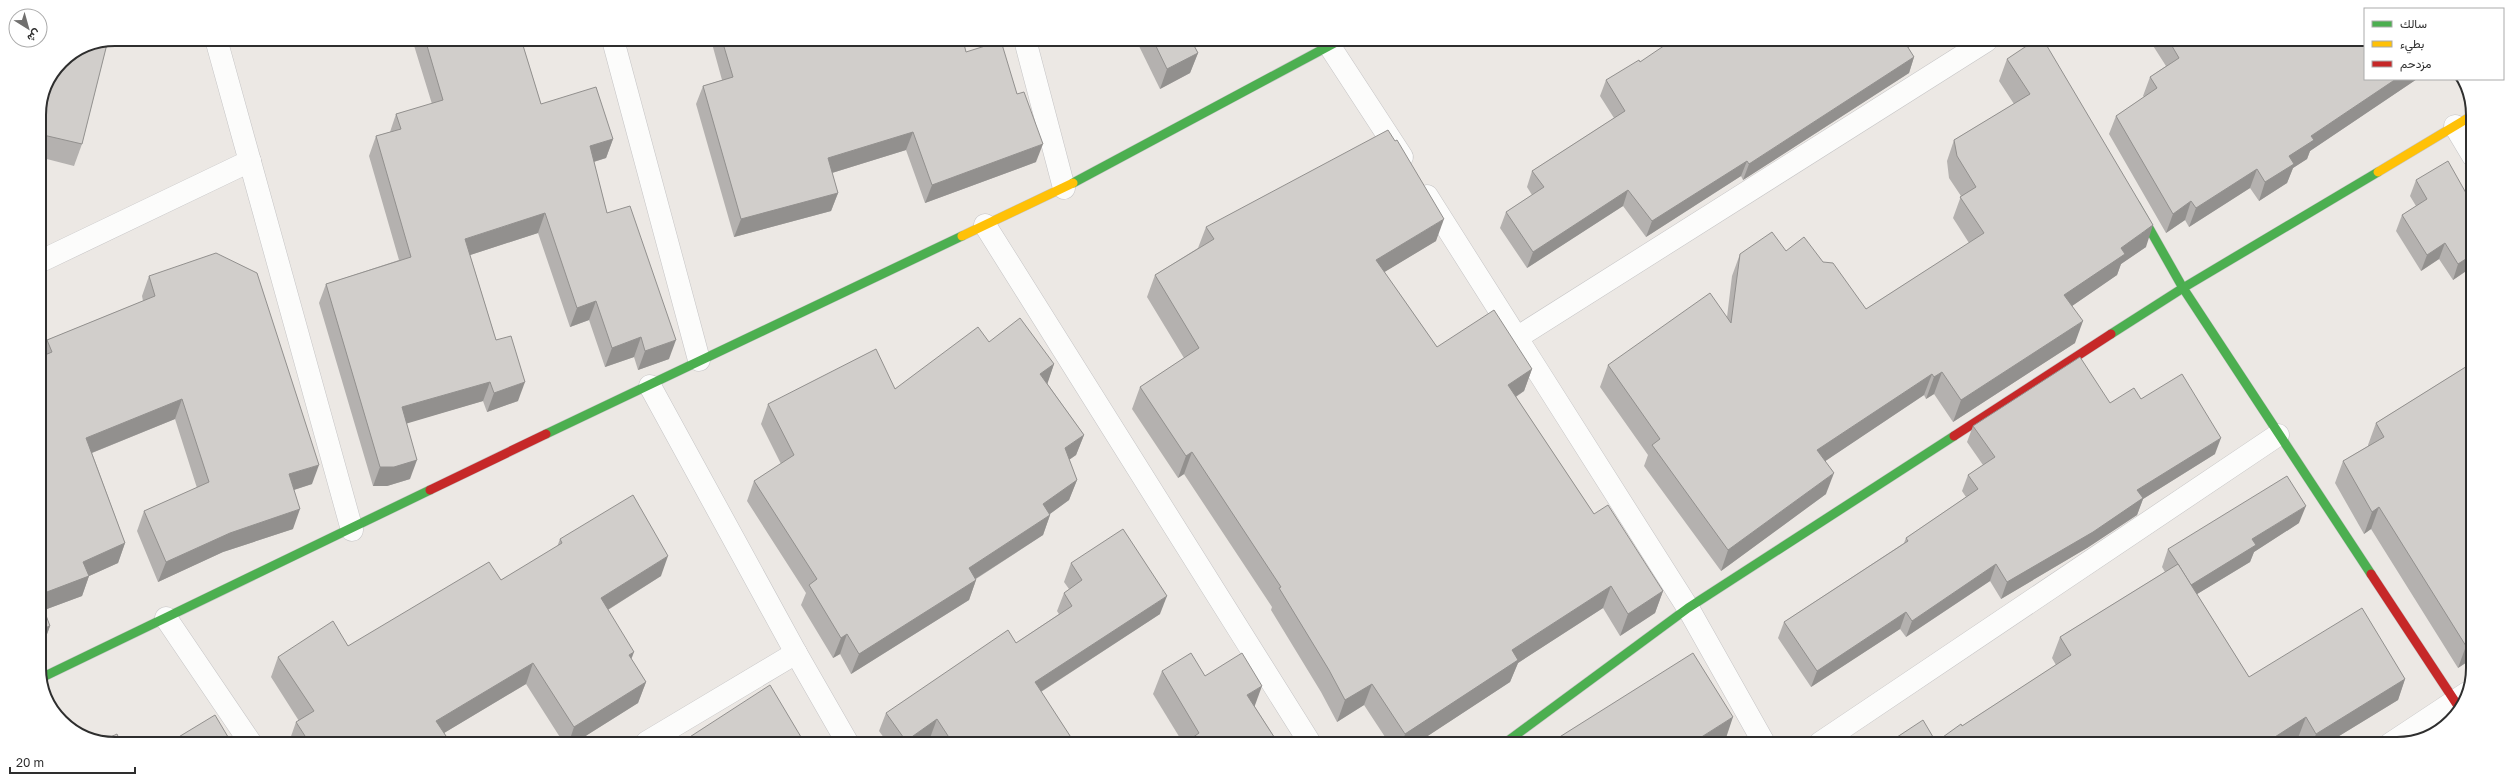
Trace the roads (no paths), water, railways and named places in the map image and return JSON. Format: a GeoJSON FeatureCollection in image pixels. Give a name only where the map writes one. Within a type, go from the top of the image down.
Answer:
{"type":"FeatureCollection","features":[{"type":"Feature","properties":{"kind":"street"},"geometry":{"type":"LineString","coordinates":[[218,46],[352,530]]}},
{"type":"Feature","properties":{"kind":"street"},"geometry":{"type":"LineString","coordinates":[[615,46],[698,360]]}},
{"type":"Feature","properties":{"kind":"street"},"geometry":{"type":"LineString","coordinates":[[1027,46],[1064,188]]}},
{"type":"Feature","properties":{"kind":"street"},"geometry":{"type":"LineString","coordinates":[[46,675],[650,386],[698,360],[1064,188],[1329,46]]}},
{"type":"Feature","properties":{"kind":"street"},"geometry":{"type":"LineString","coordinates":[[1337,46],[1413,175],[1518,337],[1688,608],[1761,737]]}},
{"type":"Feature","properties":{"kind":"street"},"geometry":{"type":"LineString","coordinates":[[1518,337],[1978,46]]}},
{"type":"Feature","properties":{"kind":"street"},"geometry":{"type":"LineString","coordinates":[[1513,737],[1688,608],[2183,288],[2466,119]]}},
{"type":"Feature","properties":{"kind":"street"},"geometry":{"type":"LineString","coordinates":[[2455,126],[2466,144]]}},
{"type":"Feature","properties":{"kind":"street"},"geometry":{"type":"LineString","coordinates":[[46,259],[250,161]]}},
{"type":"Feature","properties":{"kind":"street"},"geometry":{"type":"LineString","coordinates":[[2131,196],[2183,288],[2278,435],[2459,698]]}},
{"type":"Feature","properties":{"kind":"street"},"geometry":{"type":"LineString","coordinates":[[985,225],[1306,737]]}},
{"type":"Feature","properties":{"kind":"street"},"geometry":{"type":"LineString","coordinates":[[650,386],[796,653],[845,737]]}},
{"type":"Feature","properties":{"kind":"street"},"geometry":{"type":"LineString","coordinates":[[1829,737],[2278,435]]}},
{"type":"Feature","properties":{"kind":"street"},"geometry":{"type":"LineString","coordinates":[[166,618],[247,737]]}},
{"type":"Feature","properties":{"kind":"street"},"geometry":{"type":"LineString","coordinates":[[655,737],[796,653]]}},
{"type":"Feature","properties":{"kind":"street"},"geometry":{"type":"LineString","coordinates":[[2402,737],[2456,702]]}}]}
